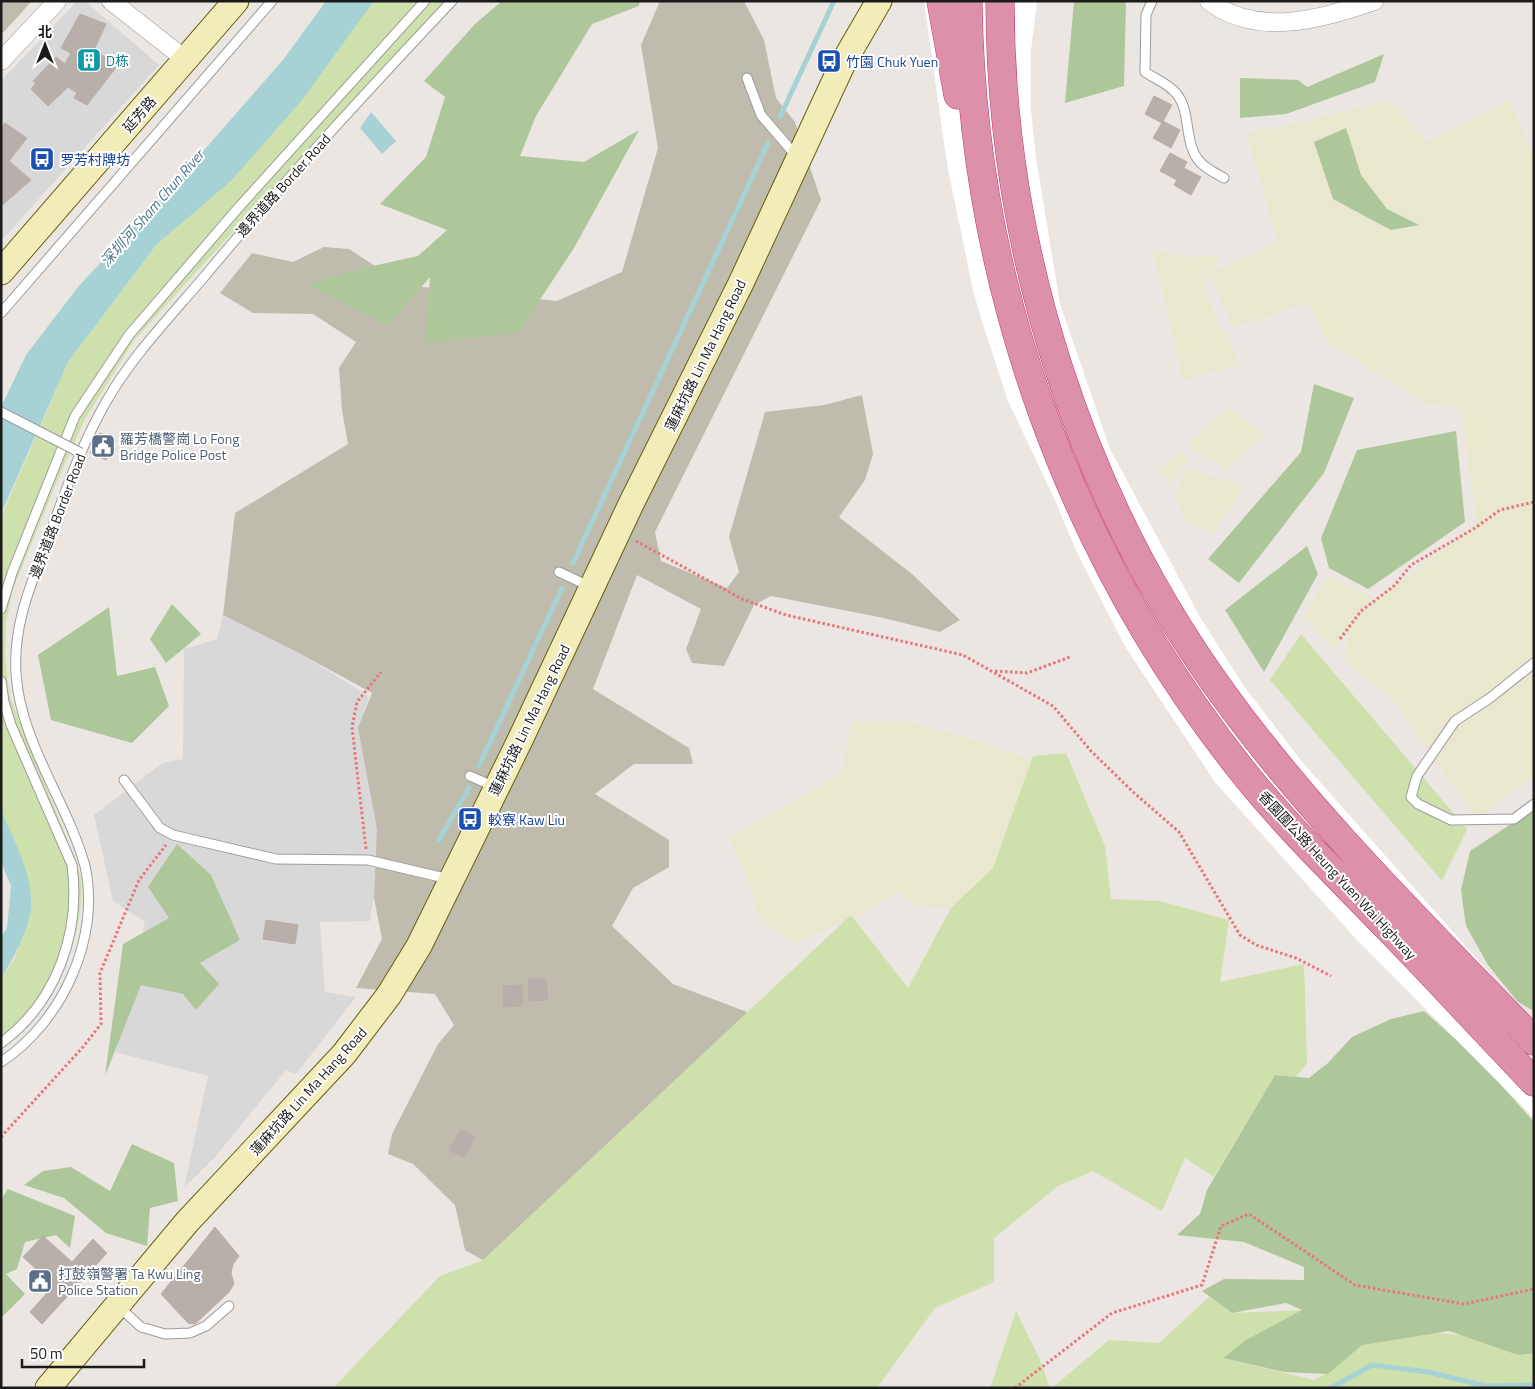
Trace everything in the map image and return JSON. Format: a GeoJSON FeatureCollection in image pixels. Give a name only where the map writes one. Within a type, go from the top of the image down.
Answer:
{"type":"FeatureCollection","features":[{"type":"Feature","properties":{"kind":"highway"},"geometry":{"type":"LineString","coordinates":[[941,1],[962,114],[984,185]]}},
{"type":"Feature","properties":{"kind":"highway","name":"香園圍公路 Heung Yuen Wai Highway"},"geometry":{"type":"LineString","coordinates":[[968,1],[974,103],[984,185],[1000,271],[1023,357],[1040,408],[1088,524],[1118,584],[1162,659],[1215,736],[1273,809],[1534,1082]]}},
{"type":"Feature","properties":{"kind":"highway","name":"香園圍公路 Heung Yuen Wai Highway"},"geometry":{"type":"LineString","coordinates":[[1000,1],[1005,108],[1013,173],[1028,250],[1055,354],[1089,450],[1138,556],[1166,607],[1223,694],[1304,797],[1534,1041]]}},
{"type":"Feature","properties":{"kind":"highway"},"geometry":{"type":"LineString","coordinates":[[1005,108],[1019,1]]}},
{"type":"Feature","properties":{"kind":"street"},"geometry":{"type":"LineString","coordinates":[[1,61],[57,1]]}},
{"type":"Feature","properties":{"kind":"street"},"geometry":{"type":"LineString","coordinates":[[111,1],[186,60]]}},
{"type":"Feature","properties":{"kind":"street","name":"延芳路"},"geometry":{"type":"LineString","coordinates":[[1,272],[236,1]]}},
{"type":"Feature","properties":{"kind":"street","name":"蓮麻坑路 Lin Ma Hang Road"},"geometry":{"type":"LineString","coordinates":[[48,1388],[192,1216],[315,1086],[366,1027],[389,995],[419,946],[799,159],[843,63],[879,1]]}},
{"type":"Feature","properties":{"kind":"street"},"geometry":{"type":"LineString","coordinates":[[1209,1],[1235,15],[1253,20],[1280,23],[1315,18],[1374,1]]}},
{"type":"Feature","properties":{"kind":"lane"},"geometry":{"type":"LineString","coordinates":[[1,313],[272,1]]}},
{"type":"Feature","properties":{"kind":"lane"},"geometry":{"type":"LineString","coordinates":[[1,610],[12,573],[75,416],[129,334],[425,1]]}},
{"type":"Feature","properties":{"kind":"lane","name":"邊界道路 Border Road"},"geometry":{"type":"LineString","coordinates":[[1,1062],[33,1034],[61,997],[74,970],[86,928],[88,887],[85,866],[26,722],[18,690],[15,661],[18,626],[26,598],[81,454],[106,401],[149,342],[254,217],[452,1]]}},
{"type":"Feature","properties":{"kind":"lane"},"geometry":{"type":"LineString","coordinates":[[1152,1],[1146,15],[1145,72],[1175,92],[1183,106],[1190,141],[1196,157],[1206,168],[1224,178]]}},
{"type":"Feature","properties":{"kind":"lane"},"geometry":{"type":"LineString","coordinates":[[746,78],[761,115],[799,159]]}},
{"type":"Feature","properties":{"kind":"lane"},"geometry":{"type":"LineString","coordinates":[[1,412],[81,454]]}},
{"type":"Feature","properties":{"kind":"lane"},"geometry":{"type":"LineString","coordinates":[[559,572],[592,588]]}},
{"type":"Feature","properties":{"kind":"lane"},"geometry":{"type":"LineString","coordinates":[[1534,662],[1497,693],[1455,721],[1417,776],[1411,797],[1418,804],[1451,820],[1514,819],[1534,804]]}},
{"type":"Feature","properties":{"kind":"lane"},"geometry":{"type":"LineString","coordinates":[[1,681],[4,702],[11,725],[72,865],[75,884],[73,922],[68,948],[56,977],[38,1008],[19,1030],[1,1043]]}},
{"type":"Feature","properties":{"kind":"lane"},"geometry":{"type":"LineString","coordinates":[[470,776],[496,788]]}},
{"type":"Feature","properties":{"kind":"lane"},"geometry":{"type":"LineString","coordinates":[[124,780],[160,828],[173,835],[276,859],[368,860],[451,880]]}},
{"type":"Feature","properties":{"kind":"lane"},"geometry":{"type":"LineString","coordinates":[[117,1306],[141,1326],[165,1334],[190,1332],[206,1326],[229,1306]]}},
{"type":"Feature","properties":{"kind":"path"},"geometry":{"type":"LineString","coordinates":[[1340,639],[1360,610],[1394,586],[1411,565],[1475,528],[1500,510],[1534,502]]}},
{"type":"Feature","properties":{"kind":"path"},"geometry":{"type":"LineString","coordinates":[[635,540],[742,599],[786,615],[963,655],[995,671],[1053,706],[1104,764],[1179,832],[1240,935],[1256,945],[1296,958],[1331,976]]}},
{"type":"Feature","properties":{"kind":"path"},"geometry":{"type":"LineString","coordinates":[[995,671],[1027,674],[1070,657]]}},
{"type":"Feature","properties":{"kind":"path"},"geometry":{"type":"LineString","coordinates":[[368,860],[352,727],[357,702],[381,672]]}},
{"type":"Feature","properties":{"kind":"path"},"geometry":{"type":"LineString","coordinates":[[1,1137],[84,1047],[101,1024],[100,973],[139,880],[173,835]]}},
{"type":"Feature","properties":{"kind":"path"},"geometry":{"type":"LineString","coordinates":[[1015,1388],[1112,1313],[1202,1285],[1221,1226],[1249,1214],[1355,1285],[1464,1304],[1534,1289]]}},
{"type":"Feature","properties":{"kind":"shaded area"},"geometry":{"type":"Polygon","coordinates":[[[1,1],[32,1],[1,35],[1,1]]]}},
{"type":"Feature","properties":{"kind":"shaded area"},"geometry":{"type":"Polygon","coordinates":[[[77,1],[85,1],[159,65],[1,241],[1,81],[77,1]]]}},
{"type":"Feature","properties":{"kind":"shaded area"},"geometry":{"type":"Polygon","coordinates":[[[660,1],[744,1],[764,40],[776,98],[795,122],[821,200],[655,532],[661,561],[727,588],[739,572],[729,537],[765,412],[824,405],[862,395],[873,454],[865,480],[839,517],[912,574],[960,620],[940,632],[879,617],[771,596],[754,605],[724,666],[692,663],[686,649],[701,609],[637,575],[593,689],[689,748],[693,764],[634,764],[595,794],[669,840],[669,867],[633,888],[612,926],[673,984],[747,1012],[591,1321],[465,1250],[455,1205],[413,1164],[388,1154],[392,1134],[438,1044],[454,1025],[435,994],[356,988],[382,939],[374,898],[377,829],[358,728],[372,693],[299,653],[223,615],[235,513],[348,444],[342,410],[339,368],[356,342],[313,314],[253,313],[220,293],[252,253],[293,262],[324,247],[349,249],[404,285],[557,301],[622,272],[658,148],[641,45],[660,1]]]}},
{"type":"Feature","properties":{"kind":"shaded area"},"geometry":{"type":"Polygon","coordinates":[[[1510,99],[1534,160],[1534,776],[1477,819],[1391,698],[1344,661],[1350,628],[1334,651],[1304,617],[1328,576],[1371,596],[1362,611],[1477,523],[1461,410],[1422,402],[1327,341],[1307,302],[1233,328],[1210,274],[1204,286],[1218,325],[1227,333],[1239,365],[1183,380],[1153,250],[1190,257],[1220,256],[1212,272],[1278,243],[1247,134],[1389,101],[1428,142],[1510,99]]]}},
{"type":"Feature","properties":{"kind":"shaded area"},"geometry":{"type":"Polygon","coordinates":[[[1228,407],[1265,435],[1226,470],[1187,444],[1228,407]]]}},
{"type":"Feature","properties":{"kind":"shaded area"},"geometry":{"type":"Polygon","coordinates":[[[1179,450],[1188,460],[1170,481],[1160,471],[1179,450]]]}},
{"type":"Feature","properties":{"kind":"shaded area"},"geometry":{"type":"Polygon","coordinates":[[[1185,469],[1246,486],[1212,535],[1186,520],[1175,496],[1185,469]]]}},
{"type":"Feature","properties":{"kind":"shaded area"},"geometry":{"type":"Polygon","coordinates":[[[223,615],[276,638],[369,696],[360,725],[381,853],[370,921],[320,922],[325,992],[356,997],[296,1074],[286,1070],[216,1156],[184,1188],[208,1076],[115,1052],[145,922],[113,901],[94,815],[162,763],[183,759],[184,649],[217,639],[223,615]]]}},
{"type":"Feature","properties":{"kind":"shaded area"},"geometry":{"type":"Polygon","coordinates":[[[851,721],[911,722],[978,741],[1030,759],[1022,801],[990,874],[951,908],[917,906],[897,892],[862,913],[793,944],[758,916],[751,887],[729,838],[842,773],[851,721]]]}},
{"type":"Feature","properties":{"kind":"green space"},"geometry":{"type":"Polygon","coordinates":[[[374,1],[445,1],[135,339],[85,419],[13,589],[6,623],[5,657],[10,697],[73,854],[80,877],[82,894],[74,942],[55,988],[32,1020],[1,1050],[1,978],[14,960],[31,908],[1,812],[1,517],[68,362],[157,244],[233,179],[374,1]]]}},
{"type":"Feature","properties":{"kind":"green space"},"geometry":{"type":"Polygon","coordinates":[[[502,1],[640,1],[639,6],[592,24],[536,116],[520,156],[584,162],[639,130],[574,248],[518,333],[425,343],[430,277],[388,326],[308,285],[345,272],[418,256],[447,230],[380,204],[426,157],[445,97],[424,81],[475,24],[502,1]]]}},
{"type":"Feature","properties":{"kind":"green space"},"geometry":{"type":"Polygon","coordinates":[[[1074,1],[1126,1],[1124,86],[1065,103],[1074,1]]]}},
{"type":"Feature","properties":{"kind":"green space"},"geometry":{"type":"Polygon","coordinates":[[[1384,54],[1375,82],[1286,114],[1240,118],[1240,78],[1298,80],[1307,87],[1384,54]]]}},
{"type":"Feature","properties":{"kind":"green space"},"geometry":{"type":"Polygon","coordinates":[[[1346,128],[1361,175],[1387,209],[1419,225],[1391,230],[1333,199],[1314,142],[1346,128]]]}},
{"type":"Feature","properties":{"kind":"green space"},"geometry":{"type":"Polygon","coordinates":[[[1314,384],[1354,398],[1324,473],[1239,583],[1208,559],[1301,452],[1314,384]]]}},
{"type":"Feature","properties":{"kind":"green space"},"geometry":{"type":"Polygon","coordinates":[[[1456,431],[1465,522],[1368,589],[1329,568],[1321,538],[1357,450],[1456,431]]]}},
{"type":"Feature","properties":{"kind":"green space"},"geometry":{"type":"Polygon","coordinates":[[[1307,546],[1318,574],[1264,672],[1225,610],[1307,546]]]}},
{"type":"Feature","properties":{"kind":"green space"},"geometry":{"type":"Polygon","coordinates":[[[172,604],[201,634],[166,663],[150,639],[172,604]]]}},
{"type":"Feature","properties":{"kind":"green space"},"geometry":{"type":"Polygon","coordinates":[[[109,607],[117,676],[155,667],[169,706],[132,743],[51,720],[38,655],[109,607]]]}},
{"type":"Feature","properties":{"kind":"green space"},"geometry":{"type":"Polygon","coordinates":[[[1301,634],[1467,829],[1442,881],[1270,680],[1301,634]]]}},
{"type":"Feature","properties":{"kind":"green space"},"geometry":{"type":"Polygon","coordinates":[[[1066,753],[1105,846],[1111,899],[1159,901],[1229,920],[1220,982],[1304,964],[1307,1063],[1296,1077],[1275,1075],[1214,1177],[1185,1158],[1162,1211],[1093,1171],[1058,1186],[994,1238],[994,1282],[935,1308],[877,1388],[333,1388],[440,1276],[483,1260],[851,915],[908,988],[951,908],[993,868],[1033,756],[1066,753]]]}},
{"type":"Feature","properties":{"kind":"green space"},"geometry":{"type":"Polygon","coordinates":[[[1534,809],[1534,1011],[1518,1002],[1488,965],[1466,926],[1461,890],[1470,851],[1534,809]]]}},
{"type":"Feature","properties":{"kind":"green space"},"geometry":{"type":"Polygon","coordinates":[[[177,844],[211,875],[240,940],[200,963],[219,984],[196,1010],[183,994],[141,985],[105,1076],[123,944],[169,918],[148,887],[177,844]]]}},
{"type":"Feature","properties":{"kind":"green space"},"geometry":{"type":"Polygon","coordinates":[[[1424,1011],[1479,1060],[1534,1122],[1534,1353],[1518,1355],[1449,1331],[1362,1345],[1328,1374],[1284,1372],[1223,1358],[1246,1340],[1302,1310],[1286,1303],[1232,1313],[1202,1291],[1224,1279],[1304,1280],[1304,1267],[1244,1242],[1177,1235],[1200,1214],[1207,1190],[1275,1075],[1309,1078],[1328,1063],[1352,1037],[1391,1019],[1424,1011]]]}},
{"type":"Feature","properties":{"kind":"green space"},"geometry":{"type":"Polygon","coordinates":[[[132,1144],[174,1163],[178,1201],[150,1208],[147,1246],[106,1233],[64,1198],[24,1185],[43,1171],[71,1167],[110,1191],[132,1144]]]}},
{"type":"Feature","properties":{"kind":"green space"},"geometry":{"type":"Polygon","coordinates":[[[8,1189],[75,1216],[70,1248],[56,1235],[25,1242],[17,1269],[6,1274],[25,1294],[1,1318],[1,1199],[8,1189]]]}},
{"type":"Feature","properties":{"kind":"green space"},"geometry":{"type":"Polygon","coordinates":[[[1209,1297],[1232,1313],[1303,1310],[1223,1358],[1314,1380],[1335,1368],[1370,1337],[1441,1333],[1534,1344],[1534,1388],[1052,1388],[1109,1340],[1159,1343],[1209,1297]]]}},
{"type":"Feature","properties":{"kind":"green space"},"geometry":{"type":"Polygon","coordinates":[[[1016,1311],[1040,1360],[1050,1388],[990,1388],[1016,1311]]]}},
{"type":"Feature","properties":{"kind":"water","name":"深圳河 Sham Chun River"},"geometry":{"type":"Polygon","coordinates":[[[326,1],[374,1],[302,100],[231,181],[157,244],[68,362],[1,514],[1,407],[26,355],[78,287],[184,173],[283,60],[326,1]]]}},
{"type":"Feature","properties":{"kind":"water"},"geometry":{"type":"Polygon","coordinates":[[[371,112],[396,141],[382,154],[360,128],[371,112]]]}},
{"type":"Feature","properties":{"kind":"water"},"geometry":{"type":"Polygon","coordinates":[[[1,810],[17,845],[26,871],[31,896],[31,908],[24,934],[1,978],[1,937],[7,928],[11,886],[1,862],[1,810]]]}},
{"type":"Feature","properties":{"kind":"pier"},"geometry":{"type":"Polygon","coordinates":[[[924,1],[1037,1],[1031,50],[1031,110],[1036,158],[1060,304],[1110,449],[1200,617],[1243,685],[1303,763],[1534,1023],[1534,1118],[1358,941],[1215,782],[1126,648],[1079,557],[1054,498],[1008,401],[981,318],[973,290],[947,164],[924,1]]]}},
{"type":"Feature","properties":{"kind":"building","name":"D栋"},"geometry":{"type":"Polygon","coordinates":[[[80,14],[106,24],[94,50],[118,65],[87,105],[74,98],[77,93],[68,87],[48,106],[31,89],[36,83],[33,81],[56,57],[65,64],[71,53],[61,48],[80,14]]]}},
{"type":"Feature","properties":{"kind":"building"},"geometry":{"type":"Polygon","coordinates":[[[1154,96],[1172,105],[1162,123],[1145,114],[1154,96]]]}},
{"type":"Feature","properties":{"kind":"building"},"geometry":{"type":"Polygon","coordinates":[[[1163,121],[1180,130],[1171,148],[1153,138],[1163,121]]]}},
{"type":"Feature","properties":{"kind":"building"},"geometry":{"type":"Polygon","coordinates":[[[5,123],[27,138],[9,161],[31,180],[1,206],[1,127],[5,123]]]}},
{"type":"Feature","properties":{"kind":"building"},"geometry":{"type":"Polygon","coordinates":[[[1170,153],[1187,162],[1177,180],[1160,171],[1170,153]]]}},
{"type":"Feature","properties":{"kind":"building"},"geometry":{"type":"Polygon","coordinates":[[[1184,168],[1201,177],[1191,195],[1174,185],[1184,168]]]}},
{"type":"Feature","properties":{"kind":"building","name":"羅芳橋警崗 Lo Fong Bridge Police Post"},"geometry":{"type":"Polygon","coordinates":[[[100,433],[115,440],[106,460],[90,453],[100,433]]]}},
{"type":"Feature","properties":{"kind":"building"},"geometry":{"type":"Polygon","coordinates":[[[266,920],[298,925],[295,944],[263,939],[266,920]]]}},
{"type":"Feature","properties":{"kind":"building"},"geometry":{"type":"Polygon","coordinates":[[[528,979],[546,979],[548,1000],[529,1001],[528,979]]]}},
{"type":"Feature","properties":{"kind":"building"},"geometry":{"type":"Polygon","coordinates":[[[522,985],[523,1006],[504,1007],[503,986],[522,985]]]}},
{"type":"Feature","properties":{"kind":"building"},"geometry":{"type":"Polygon","coordinates":[[[461,1129],[475,1137],[464,1157],[449,1150],[461,1129]]]}},
{"type":"Feature","properties":{"kind":"building"},"geometry":{"type":"Polygon","coordinates":[[[215,1227],[239,1256],[233,1264],[231,1273],[234,1284],[229,1292],[195,1324],[188,1323],[161,1294],[215,1227]]]}},
{"type":"Feature","properties":{"kind":"building"},"geometry":{"type":"Polygon","coordinates":[[[43,1236],[72,1262],[93,1239],[107,1253],[42,1324],[30,1312],[48,1292],[45,1289],[51,1283],[23,1257],[43,1236]]]}},
{"type":"Feature","properties":{"kind":"building"},"geometry":{"type":"Polygon","coordinates":[[[203,1263],[213,1271],[205,1281],[200,1278],[191,1288],[181,1280],[190,1270],[194,1273],[203,1263]]]}},
{"type":"Feature","properties":{"kind":"building"},"geometry":{"type":"Polygon","coordinates":[[[197,1308],[202,1313],[192,1323],[187,1318],[197,1308]]]}},
{"type":"Feature","properties":{"kind":"waterway"},"geometry":{"type":"LineString","coordinates":[[780,117],[834,1]]}},
{"type":"Feature","properties":{"kind":"waterway"},"geometry":{"type":"LineString","coordinates":[[573,563],[768,143]]}},
{"type":"Feature","properties":{"kind":"waterway"},"geometry":{"type":"LineString","coordinates":[[479,766],[562,588]]}},
{"type":"Feature","properties":{"kind":"waterway"},"geometry":{"type":"LineString","coordinates":[[439,840],[469,788]]}},
{"type":"Feature","properties":{"kind":"waterway"},"geometry":{"type":"LineString","coordinates":[[1331,1388],[1372,1365],[1428,1372],[1486,1386],[1534,1385]]}},
{"type":"Feature","properties":{"kind":"place","name":"D栋"},"geometry":{"type":"Point","coordinates":[89,60]}},
{"type":"Feature","properties":{"kind":"place","name":"竹園 Chuk Yuen"},"geometry":{"type":"Point","coordinates":[829,61]}},
{"type":"Feature","properties":{"kind":"place","name":"罗芳村牌坊"},"geometry":{"type":"Point","coordinates":[42,159]}},
{"type":"Feature","properties":{"kind":"place","name":"羅芳橋警崗 Lo Fong Bridge Police Post"},"geometry":{"type":"Point","coordinates":[103,446]}},
{"type":"Feature","properties":{"kind":"place","name":"較寮 Kaw Liu"},"geometry":{"type":"Point","coordinates":[470,819]}},
{"type":"Feature","properties":{"kind":"place","name":"打鼓嶺警署 Ta Kwu Ling Police Station"},"geometry":{"type":"Point","coordinates":[40,1281]}}]}
